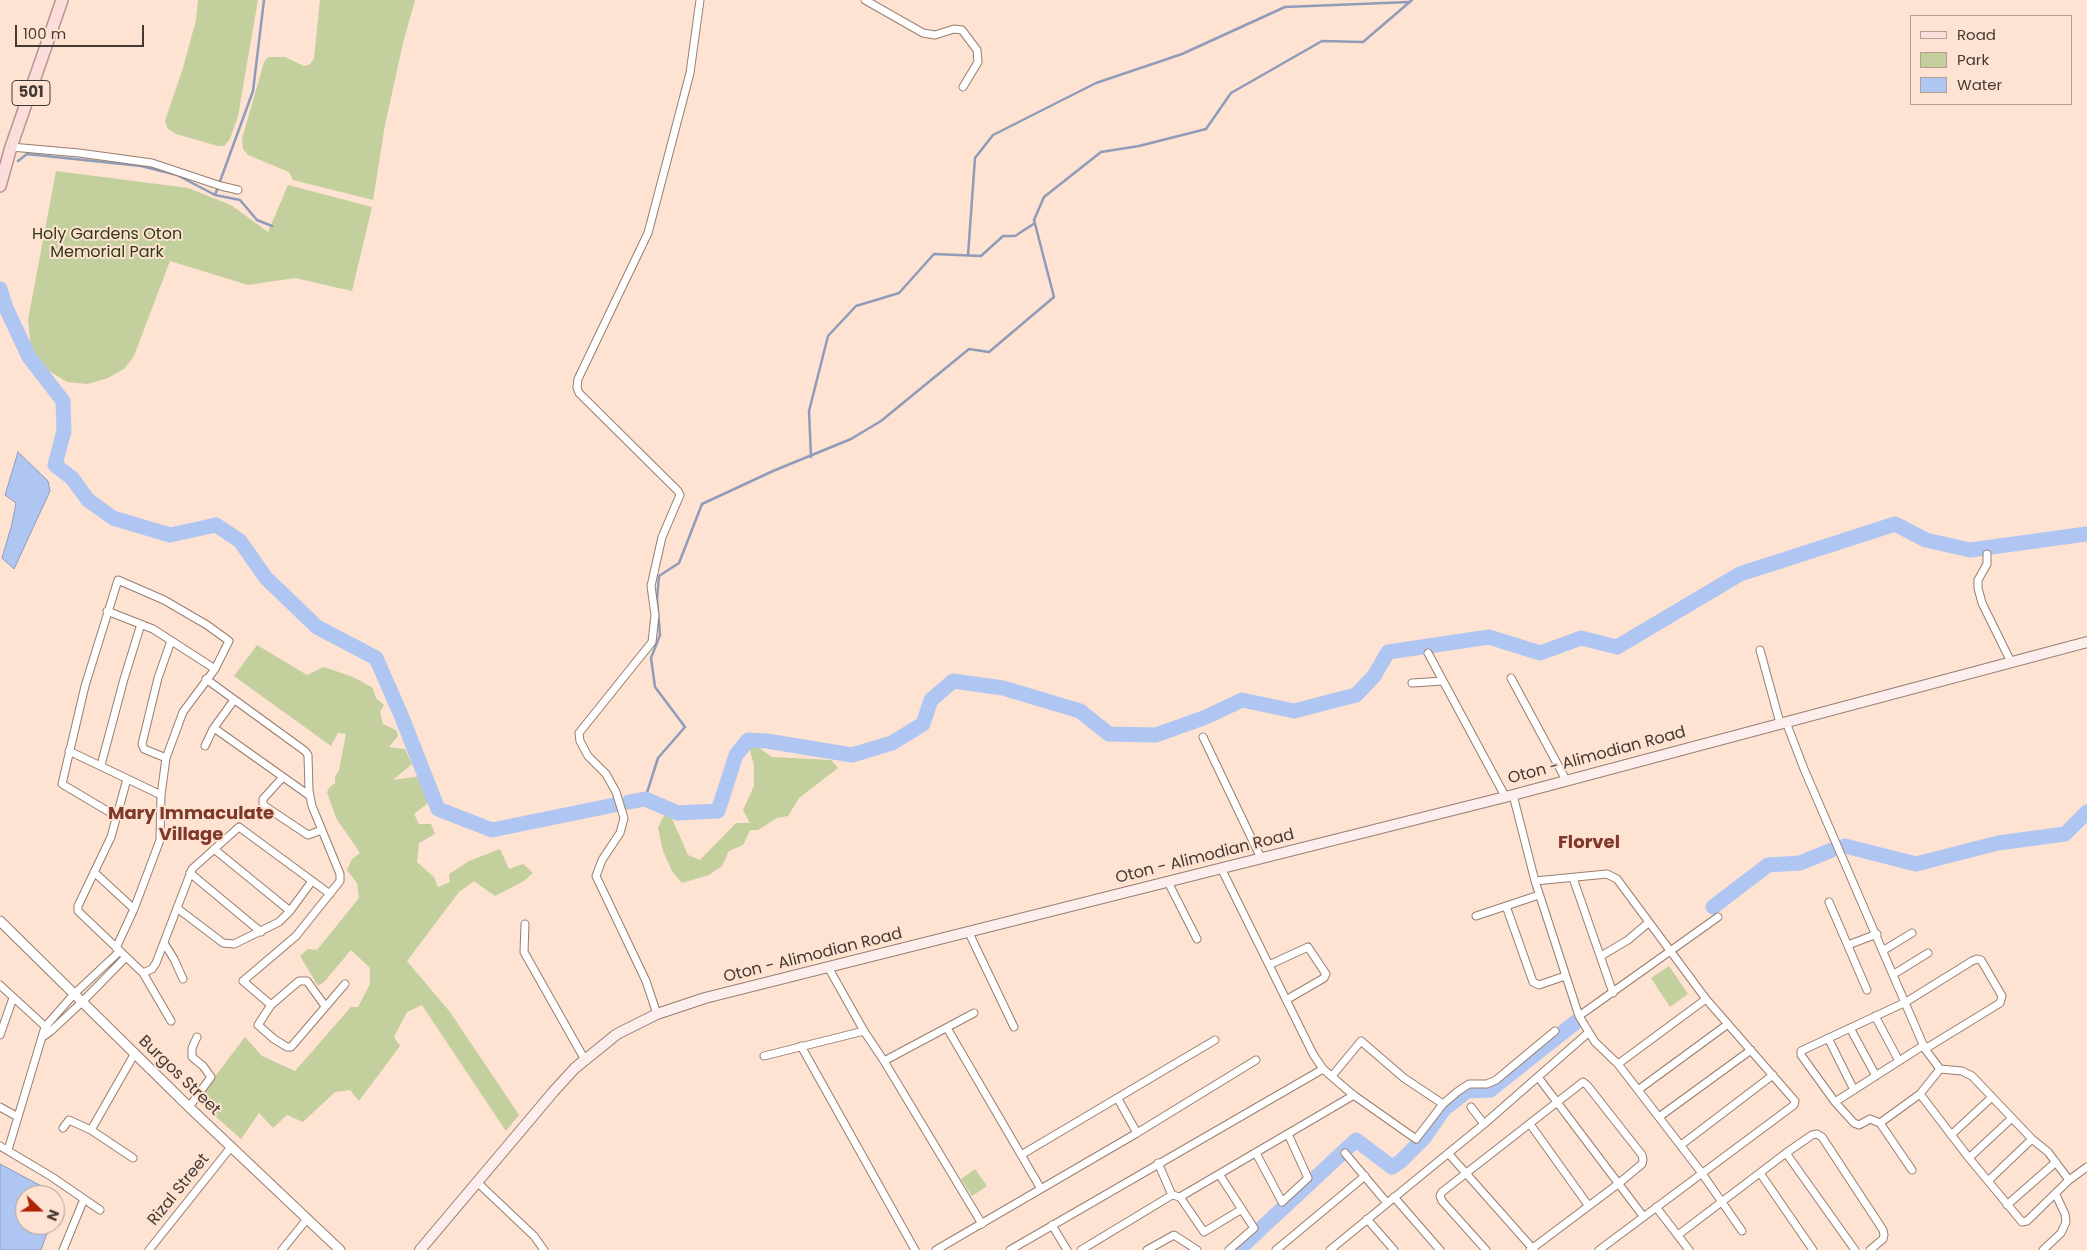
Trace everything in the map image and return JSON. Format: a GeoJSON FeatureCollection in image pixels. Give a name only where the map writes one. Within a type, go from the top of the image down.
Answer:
{"type":"FeatureCollection","features":[{"type":"Feature","properties":{"kind":"main road","name":"501"},"geometry":{"type":"LineString","coordinates":[[0,186],[11,147],[62,0]]}},
{"type":"Feature","properties":{"kind":"main road","name":"Oton - Alimodian Road"},"geometry":{"type":"LineString","coordinates":[[425,1249],[477,1182],[554,1091],[585,1060],[617,1034],[657,1014],[705,998],[969,933],[1509,795],[2087,642]]}},
{"type":"Feature","properties":{"kind":"street"},"geometry":{"type":"LineString","coordinates":[[657,1014],[646,981],[596,876],[602,860],[620,833],[624,818],[616,792],[606,774],[588,756],[580,742],[579,733],[652,642],[655,615],[651,586],[662,537],[680,495],[579,393],[577,387],[578,379],[648,232],[690,73],[700,0]]}},
{"type":"Feature","properties":{"kind":"street"},"geometry":{"type":"LineString","coordinates":[[866,0],[923,33],[935,35],[954,29],[962,30],[978,50],[978,62],[962,87]]}},
{"type":"Feature","properties":{"kind":"street"},"geometry":{"type":"LineString","coordinates":[[11,147],[79,152],[152,163],[238,190]]}},
{"type":"Feature","properties":{"kind":"street"},"geometry":{"type":"LineString","coordinates":[[1986,554],[1987,564],[1978,580],[1978,588],[1982,603],[2011,662]]}},
{"type":"Feature","properties":{"kind":"street"},"geometry":{"type":"LineString","coordinates":[[8,1150],[44,1036],[74,994],[118,950],[160,840],[161,795],[166,758],[182,712],[215,669],[229,641],[207,625],[164,600],[118,580],[85,686],[62,781],[64,787],[116,816]]}},
{"type":"Feature","properties":{"kind":"street"},"geometry":{"type":"LineString","coordinates":[[107,611],[153,629],[215,669]]}},
{"type":"Feature","properties":{"kind":"street"},"geometry":{"type":"LineString","coordinates":[[101,765],[141,624]]}},
{"type":"Feature","properties":{"kind":"street"},"geometry":{"type":"LineString","coordinates":[[166,758],[144,749],[142,744],[158,678],[170,641]]}},
{"type":"Feature","properties":{"kind":"street"},"geometry":{"type":"LineString","coordinates":[[1760,650],[1783,723],[1925,1047],[1940,1069]]}},
{"type":"Feature","properties":{"kind":"street"},"geometry":{"type":"LineString","coordinates":[[1428,653],[1509,795],[1565,976],[1579,1016],[1588,1033],[1618,1064],[1701,1172],[1742,1231]]}},
{"type":"Feature","properties":{"kind":"street"},"geometry":{"type":"LineString","coordinates":[[1511,678],[1566,780]]}},
{"type":"Feature","properties":{"kind":"street"},"geometry":{"type":"LineString","coordinates":[[206,679],[305,751],[308,760],[312,806],[340,874],[340,882],[296,936],[243,981],[271,1005]]}},
{"type":"Feature","properties":{"kind":"street"},"geometry":{"type":"LineString","coordinates":[[1412,683],[1443,682]]}},
{"type":"Feature","properties":{"kind":"street"},"geometry":{"type":"LineString","coordinates":[[206,746],[214,728],[234,700]]}},
{"type":"Feature","properties":{"kind":"street"},"geometry":{"type":"LineString","coordinates":[[214,728],[310,796]]}},
{"type":"Feature","properties":{"kind":"street"},"geometry":{"type":"LineString","coordinates":[[1203,737],[1261,858]]}},
{"type":"Feature","properties":{"kind":"street"},"geometry":{"type":"LineString","coordinates":[[69,751],[161,795]]}},
{"type":"Feature","properties":{"kind":"street"},"geometry":{"type":"LineString","coordinates":[[283,777],[263,799],[263,805],[308,835],[322,830]]}},
{"type":"Feature","properties":{"kind":"street"},"geometry":{"type":"LineString","coordinates":[[127,779],[111,837],[78,906],[78,911],[143,973],[170,1021]]}},
{"type":"Feature","properties":{"kind":"street"},"geometry":{"type":"LineString","coordinates":[[143,973],[152,969],[192,869],[239,827],[330,894]]}},
{"type":"Feature","properties":{"kind":"street"},"geometry":{"type":"LineString","coordinates":[[214,849],[290,911]]}},
{"type":"Feature","properties":{"kind":"street"},"geometry":{"type":"LineString","coordinates":[[1221,868],[1313,1054],[1323,1069],[1354,1096],[1416,1139],[1443,1104],[1469,1084],[1487,1084],[1496,1080],[1555,1031]]}},
{"type":"Feature","properties":{"kind":"street"},"geometry":{"type":"LineString","coordinates":[[94,872],[134,909]]}},
{"type":"Feature","properties":{"kind":"street"},"geometry":{"type":"LineString","coordinates":[[190,873],[261,932]]}},
{"type":"Feature","properties":{"kind":"street"},"geometry":{"type":"LineString","coordinates":[[1535,881],[1612,875],[1617,879],[1706,999],[1794,1098],[1794,1104],[1599,1250]]}},
{"type":"Feature","properties":{"kind":"street"},"geometry":{"type":"LineString","coordinates":[[1573,878],[1613,993]]}},
{"type":"Feature","properties":{"kind":"street"},"geometry":{"type":"LineString","coordinates":[[177,908],[222,942],[234,944],[279,922],[290,911],[312,881]]}},
{"type":"Feature","properties":{"kind":"street"},"geometry":{"type":"LineString","coordinates":[[1168,882],[1197,939]]}},
{"type":"Feature","properties":{"kind":"street"},"geometry":{"type":"LineString","coordinates":[[1476,916],[1539,895]]}},
{"type":"Feature","properties":{"kind":"street"},"geometry":{"type":"LineString","coordinates":[[1829,902],[1867,990]]}},
{"type":"Feature","properties":{"kind":"street"},"geometry":{"type":"LineString","coordinates":[[1506,906],[1533,982],[1539,985],[1565,976]]}},
{"type":"Feature","properties":{"kind":"street"},"geometry":{"type":"LineString","coordinates":[[1579,1016],[1718,917]]}},
{"type":"Feature","properties":{"kind":"street","name":"Burgos Street"},"geometry":{"type":"LineString","coordinates":[[0,921],[189,1107],[340,1250]]}},
{"type":"Feature","properties":{"kind":"street"},"geometry":{"type":"LineString","coordinates":[[1601,956],[1628,940],[1648,923]]}},
{"type":"Feature","properties":{"kind":"street"},"geometry":{"type":"LineString","coordinates":[[525,924],[524,952],[585,1060]]}},
{"type":"Feature","properties":{"kind":"street"},"geometry":{"type":"LineString","coordinates":[[969,933],[1014,1027]]}},
{"type":"Feature","properties":{"kind":"street"},"geometry":{"type":"LineString","coordinates":[[1884,950],[1912,933]]}},
{"type":"Feature","properties":{"kind":"street"},"geometry":{"type":"LineString","coordinates":[[1848,945],[1877,934]]}},
{"type":"Feature","properties":{"kind":"street"},"geometry":{"type":"LineString","coordinates":[[164,943],[183,979]]}},
{"type":"Feature","properties":{"kind":"street"},"geometry":{"type":"LineString","coordinates":[[1269,966],[1308,948],[1326,974],[1324,978],[1286,1000]]}},
{"type":"Feature","properties":{"kind":"street"},"geometry":{"type":"LineString","coordinates":[[1894,974],[1928,953]]}},
{"type":"Feature","properties":{"kind":"street"},"geometry":{"type":"LineString","coordinates":[[48,1029],[82,1002],[126,957]]}},
{"type":"Feature","properties":{"kind":"street"},"geometry":{"type":"LineString","coordinates":[[1835,1102],[1899,1061],[2000,1003],[2002,996],[1981,960],[1976,959],[1906,1002],[1805,1048],[1801,1052],[1835,1102],[1856,1124],[1859,1125],[1870,1119],[1880,1123],[1912,1170]]}},
{"type":"Feature","properties":{"kind":"street"},"geometry":{"type":"LineString","coordinates":[[828,967],[864,1032],[884,1061],[982,1224]]}},
{"type":"Feature","properties":{"kind":"street"},"geometry":{"type":"LineString","coordinates":[[325,1006],[307,982],[299,981],[271,1005],[258,1025],[274,1039],[289,1048],[345,984]]}},
{"type":"Feature","properties":{"kind":"street"},"geometry":{"type":"LineString","coordinates":[[0,985],[48,1029]]}},
{"type":"Feature","properties":{"kind":"street"},"geometry":{"type":"LineString","coordinates":[[0,1036],[13,998]]}},
{"type":"Feature","properties":{"kind":"street"},"geometry":{"type":"LineString","coordinates":[[1618,1064],[1706,999]]}},
{"type":"Feature","properties":{"kind":"street"},"geometry":{"type":"LineString","coordinates":[[884,1061],[974,1014]]}},
{"type":"Feature","properties":{"kind":"street"},"geometry":{"type":"LineString","coordinates":[[1875,1016],[1899,1061]]}},
{"type":"Feature","properties":{"kind":"street"},"geometry":{"type":"LineString","coordinates":[[1638,1090],[1728,1024]]}},
{"type":"Feature","properties":{"kind":"street"},"geometry":{"type":"LineString","coordinates":[[947,1028],[1041,1189]]}},
{"type":"Feature","properties":{"kind":"street"},"geometry":{"type":"LineString","coordinates":[[1850,1028],[1876,1076]]}},
{"type":"Feature","properties":{"kind":"street"},"geometry":{"type":"LineString","coordinates":[[764,1056],[864,1032]]}},
{"type":"Feature","properties":{"kind":"street"},"geometry":{"type":"LineString","coordinates":[[1330,1250],[1484,1124],[1588,1033]]}},
{"type":"Feature","properties":{"kind":"street"},"geometry":{"type":"LineString","coordinates":[[189,1107],[211,1077],[203,1066],[192,1057],[192,1048],[197,1037]]}},
{"type":"Feature","properties":{"kind":"street"},"geometry":{"type":"LineString","coordinates":[[1828,1038],[1854,1090]]}},
{"type":"Feature","properties":{"kind":"street"},"geometry":{"type":"LineString","coordinates":[[1021,1155],[1215,1040]]}},
{"type":"Feature","properties":{"kind":"street"},"geometry":{"type":"LineString","coordinates":[[1332,1076],[1361,1041],[1404,1078],[1443,1104]]}},
{"type":"Feature","properties":{"kind":"street"},"geometry":{"type":"LineString","coordinates":[[801,1046],[915,1250]]}},
{"type":"Feature","properties":{"kind":"street"},"geometry":{"type":"LineString","coordinates":[[1659,1117],[1751,1050]]}},
{"type":"Feature","properties":{"kind":"street"},"geometry":{"type":"LineString","coordinates":[[91,1130],[135,1053]]}},
{"type":"Feature","properties":{"kind":"street"},"geometry":{"type":"LineString","coordinates":[[936,1250],[1137,1134],[1256,1060]]}},
{"type":"Feature","properties":{"kind":"street"},"geometry":{"type":"LineString","coordinates":[[1010,1250],[1323,1069]]}},
{"type":"Feature","properties":{"kind":"street"},"geometry":{"type":"LineString","coordinates":[[1880,1123],[1920,1094],[1940,1069]]}},
{"type":"Feature","properties":{"kind":"street"},"geometry":{"type":"LineString","coordinates":[[1940,1069],[1962,1071],[1972,1076],[2032,1139],[2048,1152],[2069,1180]]}},
{"type":"Feature","properties":{"kind":"street"},"geometry":{"type":"LineString","coordinates":[[1680,1145],[1773,1075]]}},
{"type":"Feature","properties":{"kind":"street"},"geometry":{"type":"LineString","coordinates":[[1538,1077],[1643,1216]]}},
{"type":"Feature","properties":{"kind":"street"},"geometry":{"type":"LineString","coordinates":[[1448,1153],[1466,1174],[1532,1249],[1642,1164],[1642,1155],[1583,1082],[1466,1174],[1442,1192],[1440,1196],[1442,1201],[1486,1250]]}},
{"type":"Feature","properties":{"kind":"street"},"geometry":{"type":"LineString","coordinates":[[1920,1094],[1969,1158],[2022,1222],[2027,1221],[2069,1180],[2087,1167]]}},
{"type":"Feature","properties":{"kind":"street"},"geometry":{"type":"LineString","coordinates":[[1080,1250],[1172,1195],[1180,1196],[1354,1096]]}},
{"type":"Feature","properties":{"kind":"street"},"geometry":{"type":"LineString","coordinates":[[1951,1135],[1992,1097]]}},
{"type":"Feature","properties":{"kind":"street"},"geometry":{"type":"LineString","coordinates":[[1118,1099],[1137,1134]]}},
{"type":"Feature","properties":{"kind":"street"},"geometry":{"type":"LineString","coordinates":[[0,1107],[18,1117]]}},
{"type":"Feature","properties":{"kind":"street"},"geometry":{"type":"LineString","coordinates":[[1471,1107],[1484,1124]]}},
{"type":"Feature","properties":{"kind":"street"},"geometry":{"type":"LineString","coordinates":[[1969,1158],[2012,1118]]}},
{"type":"Feature","properties":{"kind":"street"},"geometry":{"type":"LineString","coordinates":[[63,1128],[69,1120],[91,1130],[133,1158]]}},
{"type":"Feature","properties":{"kind":"street"},"geometry":{"type":"LineString","coordinates":[[1530,1124],[1588,1205]]}},
{"type":"Feature","properties":{"kind":"street"},"geometry":{"type":"LineString","coordinates":[[1256,1153],[1282,1202],[1308,1178],[1288,1134]]}},
{"type":"Feature","properties":{"kind":"street"},"geometry":{"type":"LineString","coordinates":[[1678,1235],[1786,1153],[1812,1135],[1817,1134],[1822,1136],[1883,1230],[1883,1239],[1870,1250]]}},
{"type":"Feature","properties":{"kind":"street"},"geometry":{"type":"LineString","coordinates":[[1988,1181],[2032,1139]]}},
{"type":"Feature","properties":{"kind":"street"},"geometry":{"type":"LineString","coordinates":[[0,1146],[100,1210]]}},
{"type":"Feature","properties":{"kind":"street","name":"Rizal Street"},"geometry":{"type":"LineString","coordinates":[[149,1250],[231,1147]]}},
{"type":"Feature","properties":{"kind":"street"},"geometry":{"type":"LineString","coordinates":[[1345,1153],[1365,1176],[1440,1250]]}},
{"type":"Feature","properties":{"kind":"street"},"geometry":{"type":"LineString","coordinates":[[1786,1153],[1855,1250]]}},
{"type":"Feature","properties":{"kind":"street"},"geometry":{"type":"LineString","coordinates":[[2007,1205],[2056,1162]]}},
{"type":"Feature","properties":{"kind":"street"},"geometry":{"type":"LineString","coordinates":[[1158,1164],[1172,1195]]}},
{"type":"Feature","properties":{"kind":"street"},"geometry":{"type":"LineString","coordinates":[[1760,1173],[1813,1250]]}},
{"type":"Feature","properties":{"kind":"street"},"geometry":{"type":"LineString","coordinates":[[1219,1174],[1254,1228],[1229,1250]]}},
{"type":"Feature","properties":{"kind":"street"},"geometry":{"type":"LineString","coordinates":[[1276,1250],[1365,1176]]}},
{"type":"Feature","properties":{"kind":"street"},"geometry":{"type":"LineString","coordinates":[[477,1182],[534,1236],[544,1250]]}},
{"type":"Feature","properties":{"kind":"street"},"geometry":{"type":"LineString","coordinates":[[2043,1250],[2061,1232],[2066,1222],[2065,1214],[2056,1194]]}},
{"type":"Feature","properties":{"kind":"street"},"geometry":{"type":"LineString","coordinates":[[1180,1196],[1204,1232],[1242,1209]]}},
{"type":"Feature","properties":{"kind":"street"},"geometry":{"type":"LineString","coordinates":[[63,1250],[84,1199]]}},
{"type":"Feature","properties":{"kind":"street"},"geometry":{"type":"LineString","coordinates":[[1656,1207],[1689,1250]]}},
{"type":"Feature","properties":{"kind":"street"},"geometry":{"type":"LineString","coordinates":[[282,1250],[307,1219]]}},
{"type":"Feature","properties":{"kind":"street"},"geometry":{"type":"LineString","coordinates":[[1368,1219],[1392,1247],[1384,1250]]}},
{"type":"Feature","properties":{"kind":"street"},"geometry":{"type":"LineString","coordinates":[[1052,1225],[1067,1250]]}},
{"type":"Feature","properties":{"kind":"street"},"geometry":{"type":"LineString","coordinates":[[1146,1250],[1154,1248],[1174,1235],[1197,1250]]}},
{"type":"Feature","properties":{"kind":"green space"},"geometry":{"type":"Polygon","coordinates":[[[198,0],[258,0],[238,116],[230,139],[224,146],[176,134],[168,129],[165,121],[183,68],[196,20],[198,0]]]}},
{"type":"Feature","properties":{"kind":"green space"},"geometry":{"type":"Polygon","coordinates":[[[320,0],[415,0],[403,43],[385,125],[373,200],[293,180],[289,172],[248,155],[243,149],[242,139],[264,62],[268,57],[285,57],[304,66],[309,65],[314,59],[320,0]]]}},
{"type":"Feature","properties":{"kind":"green space","name":"Holy Gardens Oton Memorial Park"},"geometry":{"type":"Polygon","coordinates":[[[56,171],[188,188],[231,205],[268,232],[288,185],[372,207],[352,291],[295,278],[248,285],[170,261],[134,356],[124,369],[108,378],[88,384],[67,382],[46,369],[31,348],[28,320],[56,171]]]}},
{"type":"Feature","properties":{"kind":"green space"},"geometry":{"type":"Polygon","coordinates":[[[257,645],[307,675],[324,667],[353,677],[373,688],[376,698],[384,705],[380,712],[383,724],[396,730],[398,736],[389,747],[405,749],[412,764],[393,780],[429,775],[436,797],[414,814],[419,824],[431,824],[435,834],[419,843],[417,862],[434,877],[438,887],[450,882],[449,874],[469,861],[500,849],[509,869],[523,864],[533,873],[524,881],[495,896],[474,881],[459,892],[407,961],[450,1012],[519,1115],[506,1131],[422,1005],[407,1012],[394,1037],[400,1046],[359,1101],[350,1090],[335,1092],[303,1122],[287,1115],[273,1128],[259,1113],[241,1139],[197,1100],[245,1037],[262,1056],[295,1071],[351,1007],[358,1007],[370,984],[370,968],[351,950],[325,981],[318,986],[300,956],[308,949],[317,950],[359,898],[357,883],[347,870],[352,859],[360,853],[336,818],[327,792],[335,783],[346,734],[338,733],[331,746],[234,676],[257,645]]]}},
{"type":"Feature","properties":{"kind":"green space"},"geometry":{"type":"Polygon","coordinates":[[[755,745],[772,757],[831,760],[838,768],[799,798],[788,816],[777,818],[758,830],[750,830],[743,845],[729,851],[722,866],[709,875],[682,883],[672,871],[663,851],[658,828],[663,817],[670,814],[688,855],[700,860],[736,823],[750,823],[743,810],[754,786],[754,765],[749,747],[755,745]]]}},
{"type":"Feature","properties":{"kind":"green space"},"geometry":{"type":"Polygon","coordinates":[[[1669,966],[1688,994],[1670,1007],[1651,978],[1669,966]]]}},
{"type":"Feature","properties":{"kind":"green space"},"geometry":{"type":"Polygon","coordinates":[[[975,1169],[987,1186],[972,1196],[961,1179],[975,1169]]]}},
{"type":"Feature","properties":{"kind":"water"},"geometry":{"type":"Polygon","coordinates":[[[18,452],[48,481],[50,491],[14,569],[2,558],[16,503],[5,495],[18,452]]]}},
{"type":"Feature","properties":{"kind":"water"},"geometry":{"type":"Polygon","coordinates":[[[0,1164],[39,1185],[15,1185],[15,1235],[46,1235],[41,1250],[0,1250],[0,1164]]]}},
{"type":"Feature","properties":{"kind":"waterway"},"geometry":{"type":"LineString","coordinates":[[215,195],[253,91],[264,0]]}},
{"type":"Feature","properties":{"kind":"waterway"},"geometry":{"type":"LineString","coordinates":[[645,799],[658,758],[685,727],[655,687],[651,658],[660,635],[657,599],[659,576],[679,563],[702,504],[773,471],[851,439],[881,421],[969,349],[989,352],[1054,297],[1034,220],[1044,197],[1101,152],[1139,146],[1206,129],[1231,93],[1322,41],[1363,42],[1412,0]]}},
{"type":"Feature","properties":{"kind":"waterway"},"geometry":{"type":"LineString","coordinates":[[968,255],[975,158],[993,135],[1096,83],[1182,54],[1285,7],[1409,2]]}},
{"type":"Feature","properties":{"kind":"waterway"},"geometry":{"type":"LineString","coordinates":[[18,161],[27,154],[141,166],[177,175],[215,195],[240,200],[257,220],[272,226]]}},
{"type":"Feature","properties":{"kind":"waterway"},"geometry":{"type":"LineString","coordinates":[[811,457],[809,411],[828,336],[856,306],[899,293],[934,254],[981,256],[1003,236],[1015,236],[1035,223]]}},
{"type":"Feature","properties":{"kind":"waterway"},"geometry":{"type":"LineString","coordinates":[[0,289],[6,308],[29,357],[63,401],[64,431],[55,465],[72,478],[88,500],[113,518],[170,535],[216,525],[240,541],[266,578],[317,627],[376,658],[438,809],[492,830],[614,805]]}},
{"type":"Feature","properties":{"kind":"waterway"},"geometry":{"type":"LineString","coordinates":[[629,802],[645,799],[678,813],[718,811],[736,755],[748,740],[767,741],[852,755],[892,743],[923,724],[931,700],[953,681],[1003,688],[1080,711],[1109,734],[1156,735],[1206,717],[1242,700],[1294,711],[1356,695],[1374,676],[1388,652],[1489,637],[1540,653],[1581,638],[1617,647],[1740,574],[1895,524],[1926,540],[1970,550],[2087,534]]}},
{"type":"Feature","properties":{"kind":"waterway"},"geometry":{"type":"LineString","coordinates":[[1845,846],[1916,864],[1998,843],[2065,834],[2087,812]]}},
{"type":"Feature","properties":{"kind":"waterway"},"geometry":{"type":"LineString","coordinates":[[1713,907],[1768,865],[1800,863],[1832,850]]}},
{"type":"Feature","properties":{"kind":"waterway"},"geometry":{"type":"LineString","coordinates":[[1238,1250],[1356,1140],[1392,1167],[1401,1161],[1424,1138],[1444,1109],[1467,1091],[1490,1090],[1576,1022]]}},
{"type":"Feature","properties":{"kind":"district","name":"Mary Immaculate Village"},"geometry":{"type":"Point","coordinates":[191,824]}},
{"type":"Feature","properties":{"kind":"district","name":"Florvel"},"geometry":{"type":"Point","coordinates":[1589,843]}}]}
